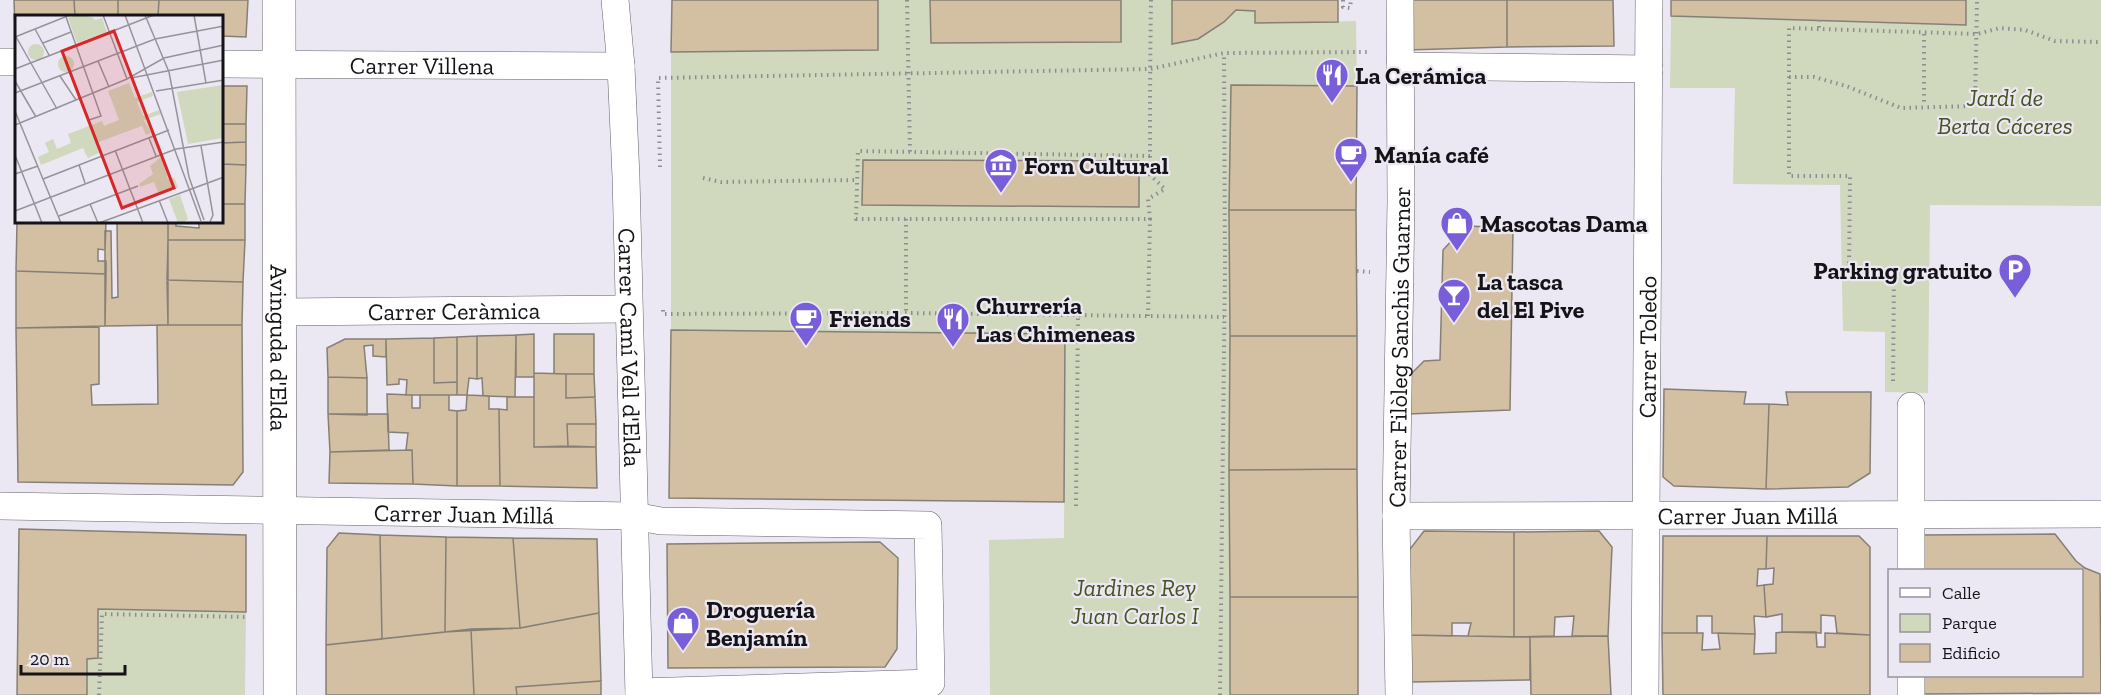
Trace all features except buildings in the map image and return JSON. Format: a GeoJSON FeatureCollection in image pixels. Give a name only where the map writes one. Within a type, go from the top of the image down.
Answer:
{"type":"FeatureCollection","features":[{"type":"Feature","properties":{"kind":"street","name":"Avinguda d'Elda"},"geometry":{"type":"LineString","coordinates":[[279,0],[280,695]]}},
{"type":"Feature","properties":{"kind":"street","name":"Carrer Camí Vell d'Elda"},"geometry":{"type":"LineString","coordinates":[[615,0],[621,66],[639,694]]}},
{"type":"Feature","properties":{"kind":"street"},"geometry":{"type":"LineString","coordinates":[[619,26],[625,0]]}},
{"type":"Feature","properties":{"kind":"street","name":"Carrer Filòleg Sanchis Guarner"},"geometry":{"type":"LineString","coordinates":[[1399,695],[1396,516],[1401,201],[1400,0]]}},
{"type":"Feature","properties":{"kind":"street","name":"Carrer Toledo"},"geometry":{"type":"LineString","coordinates":[[1645,695],[1649,0]]}},
{"type":"Feature","properties":{"kind":"street","name":"Carrer Villena"},"geometry":{"type":"LineString","coordinates":[[224,64],[621,66]]}},
{"type":"Feature","properties":{"kind":"street"},"geometry":{"type":"LineString","coordinates":[[1400,66],[1649,69]]}},
{"type":"Feature","properties":{"kind":"street","name":"Carrer Ceràmica"},"geometry":{"type":"LineString","coordinates":[[280,312],[628,309]]}},
{"type":"Feature","properties":{"kind":"street"},"geometry":{"type":"LineString","coordinates":[[1911,406],[1911,569]]}},
{"type":"Feature","properties":{"kind":"street","name":"Carrer Juan Millá"},"geometry":{"type":"LineString","coordinates":[[0,506],[634,516],[661,521],[928,525],[931,682],[639,694]]}},
{"type":"Feature","properties":{"kind":"street","name":"Carrer Juan Millá"},"geometry":{"type":"LineString","coordinates":[[1396,516],[2101,514]]}},
{"type":"Feature","properties":{"kind":"street"},"geometry":{"type":"LineString","coordinates":[[1911,677],[1911,695]]}},
{"type":"Feature","properties":{"kind":"path"},"geometry":{"type":"LineString","coordinates":[[907,0],[910,152]]}},
{"type":"Feature","properties":{"kind":"path"},"geometry":{"type":"LineString","coordinates":[[1148,316],[1150,219],[1148,199],[1165,189],[1150,175],[1151,0]]}},
{"type":"Feature","properties":{"kind":"path"},"geometry":{"type":"LineString","coordinates":[[1343,0],[1343,7],[1350,8],[1351,0]]}},
{"type":"Feature","properties":{"kind":"path"},"geometry":{"type":"LineString","coordinates":[[1790,77],[1814,77],[1901,108],[1975,106],[1977,0]]}},
{"type":"Feature","properties":{"kind":"path"},"geometry":{"type":"LineString","coordinates":[[1819,21],[1819,29]]}},
{"type":"Feature","properties":{"kind":"path"},"geometry":{"type":"LineString","coordinates":[[1893,382],[1894,271],[1849,270],[1850,176],[1789,176],[1789,28],[1977,34],[2000,28],[2025,30],[2055,41],[2101,42]]}},
{"type":"Feature","properties":{"kind":"path"},"geometry":{"type":"LineString","coordinates":[[1924,34],[1924,106]]}},
{"type":"Feature","properties":{"kind":"path"},"geometry":{"type":"LineString","coordinates":[[660,178],[658,78],[1150,69],[1224,53],[1372,52]]}},
{"type":"Feature","properties":{"kind":"path"},"geometry":{"type":"LineString","coordinates":[[1220,695],[1224,317],[1227,268],[1224,53]]}},
{"type":"Feature","properties":{"kind":"path"},"geometry":{"type":"LineString","coordinates":[[1150,156],[858,151],[855,219],[1150,219]]}},
{"type":"Feature","properties":{"kind":"path"},"geometry":{"type":"LineString","coordinates":[[703,178],[722,182],[857,180]]}},
{"type":"Feature","properties":{"kind":"path"},"geometry":{"type":"LineString","coordinates":[[906,219],[906,313]]}},
{"type":"Feature","properties":{"kind":"path"},"geometry":{"type":"LineString","coordinates":[[1357,271],[1374,272]]}},
{"type":"Feature","properties":{"kind":"path"},"geometry":{"type":"LineString","coordinates":[[663,314],[906,313],[1224,317]]}},
{"type":"Feature","properties":{"kind":"path"},"geometry":{"type":"LineString","coordinates":[[1077,506],[1078,315]]}},
{"type":"Feature","properties":{"kind":"path"},"geometry":{"type":"LineString","coordinates":[[99,695],[102,614],[249,617]]}},
{"type":"Feature","properties":{"kind":"green space","name":"Jardines Rey Juan Carlos I"},"geometry":{"type":"Polygon","coordinates":[[[878,0],[930,0],[931,43],[1121,42],[1121,0],[1172,0],[1173,44],[1207,33],[1236,10],[1255,11],[1256,23],[1356,21],[1357,86],[1231,85],[1230,695],[990,695],[989,540],[1064,538],[1065,334],[671,330],[671,52],[877,50],[878,0]]]}},
{"type":"Feature","properties":{"kind":"green space","name":"Jardí de Berta Cáceres"},"geometry":{"type":"Polygon","coordinates":[[[1966,0],[2101,0],[2101,206],[1930,205],[1928,393],[1885,392],[1885,332],[1843,331],[1840,185],[1733,184],[1735,88],[1670,88],[1671,16],[1965,25],[1966,0]]]}},
{"type":"Feature","properties":{"kind":"green space"},"geometry":{"type":"Polygon","coordinates":[[[98,609],[246,612],[245,695],[87,695],[87,659],[98,658],[98,609]]]}},
{"type":"Feature","properties":{"kind":"place","name":"La Cerámica"},"geometry":{"type":"Point","coordinates":[1332,104]}},
{"type":"Feature","properties":{"kind":"place","name":"Manía café"},"geometry":{"type":"Point","coordinates":[1351,183]}},
{"type":"Feature","properties":{"kind":"place","name":"Forn Cultural"},"geometry":{"type":"Point","coordinates":[1001,194]}},
{"type":"Feature","properties":{"kind":"place","name":"Mascotas Dama"},"geometry":{"type":"Point","coordinates":[1457,252]}},
{"type":"Feature","properties":{"kind":"place","name":"Parking gratuito"},"geometry":{"type":"Point","coordinates":[2015,299]}},
{"type":"Feature","properties":{"kind":"place","name":"La tasca del El Pive"},"geometry":{"type":"Point","coordinates":[1454,324]}},
{"type":"Feature","properties":{"kind":"place","name":"Friends"},"geometry":{"type":"Point","coordinates":[806,347]}},
{"type":"Feature","properties":{"kind":"place","name":"Churrería Las Chimeneas"},"geometry":{"type":"Point","coordinates":[953,348]}},
{"type":"Feature","properties":{"kind":"place","name":"Droguería Benjamín"},"geometry":{"type":"Point","coordinates":[683,652]}}]}
